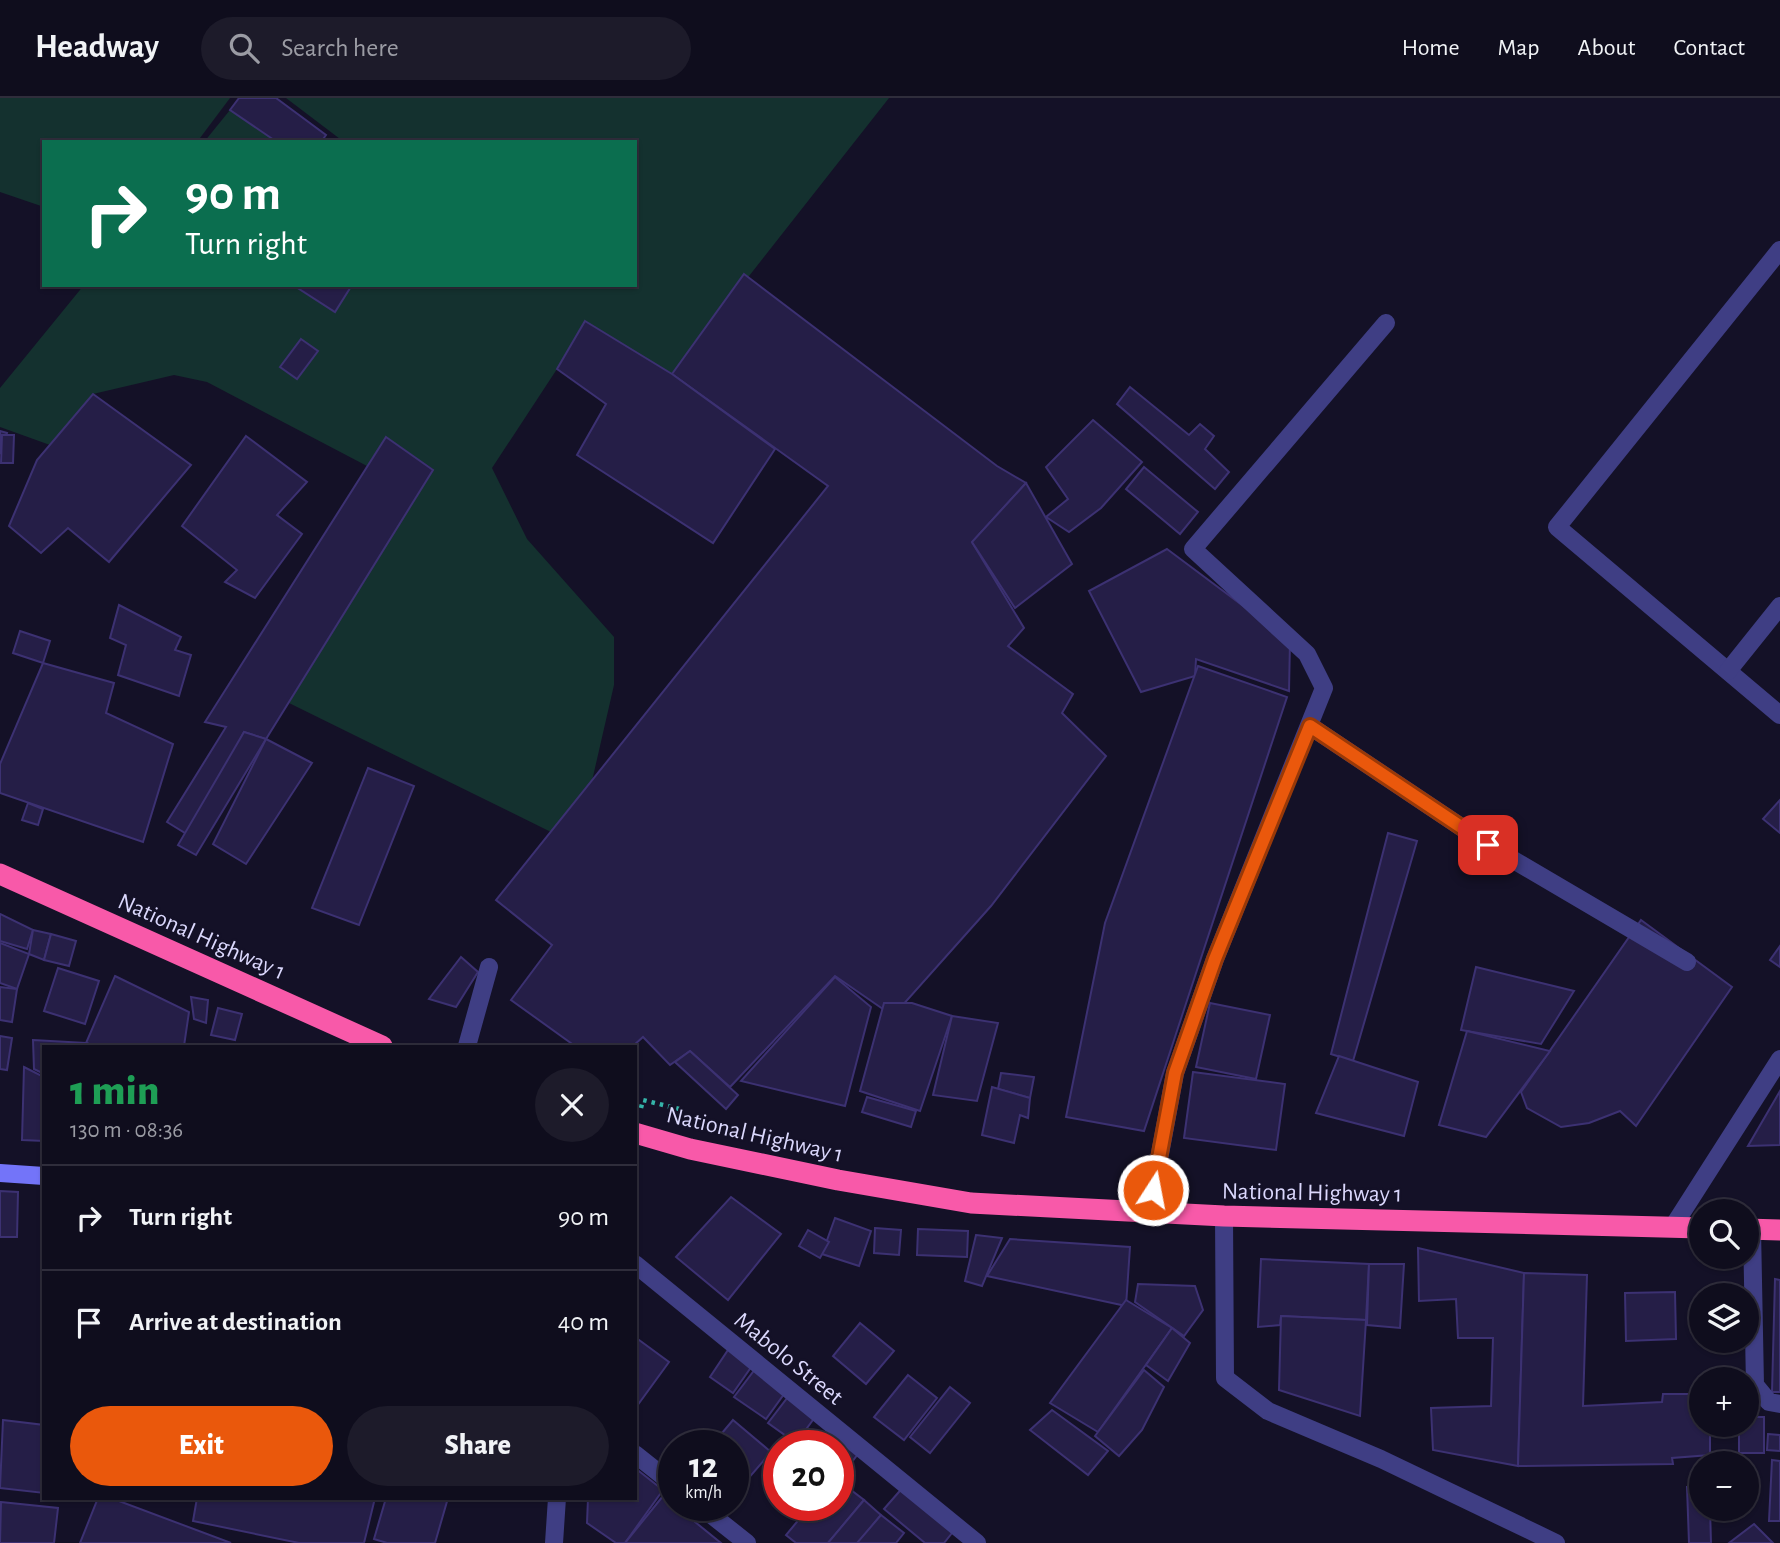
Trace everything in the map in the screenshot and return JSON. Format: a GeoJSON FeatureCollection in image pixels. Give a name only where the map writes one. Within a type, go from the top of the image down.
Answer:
{"type":"FeatureCollection","features":[{"type":"Feature","properties":{"kind":"highway","name":"National Highway 1"},"geometry":{"type":"LineString","coordinates":[[0,874],[381,1045]]}},
{"type":"Feature","properties":{"kind":"highway","name":"National Highway 1"},"geometry":{"type":"LineString","coordinates":[[637,1134],[690,1149],[838,1180],[971,1203],[1224,1216],[1689,1228]]}},
{"type":"Feature","properties":{"kind":"highway"},"geometry":{"type":"LineString","coordinates":[[1759,1229],[1780,1230]]}},
{"type":"Feature","properties":{"kind":"main road"},"geometry":{"type":"LineString","coordinates":[[0,1173],[42,1176]]}},
{"type":"Feature","properties":{"kind":"street"},"geometry":{"type":"LineString","coordinates":[[1780,250],[1557,527],[1780,715]]}},
{"type":"Feature","properties":{"kind":"street"},"geometry":{"type":"LineString","coordinates":[[1149,1213],[1175,1073],[1215,959],[1324,688],[1307,654],[1193,549],[1386,323]]}},
{"type":"Feature","properties":{"kind":"street"},"geometry":{"type":"LineString","coordinates":[[1728,671],[1780,606]]}},
{"type":"Feature","properties":{"kind":"street"},"geometry":{"type":"LineString","coordinates":[[1310,726],[1488,845],[1687,962]]}},
{"type":"Feature","properties":{"kind":"street"},"geometry":{"type":"LineString","coordinates":[[467,1045],[489,967]]}},
{"type":"Feature","properties":{"kind":"street"},"geometry":{"type":"LineString","coordinates":[[1672,1228],[1780,1059]]}},
{"type":"Feature","properties":{"kind":"street"},"geometry":{"type":"LineString","coordinates":[[1224,1216],[1225,1378],[1268,1412],[1381,1459],[1556,1543]]}},
{"type":"Feature","properties":{"kind":"street","name":"Mabolo Street"},"geometry":{"type":"LineString","coordinates":[[637,1266],[977,1543]]}},
{"type":"Feature","properties":{"kind":"street"},"geometry":{"type":"LineString","coordinates":[[1751,1269],[1755,1385],[1769,1402],[1780,1404]]}},
{"type":"Feature","properties":{"kind":"street"},"geometry":{"type":"LineString","coordinates":[[637,1456],[658,1472]]}},
{"type":"Feature","properties":{"kind":"street"},"geometry":{"type":"LineString","coordinates":[[554,1543],[558,1500]]}},
{"type":"Feature","properties":{"kind":"street"},"geometry":{"type":"LineString","coordinates":[[719,1521],[747,1543]]}},
{"type":"Feature","properties":{"kind":"path"},"geometry":{"type":"LineString","coordinates":[[661,1105],[679,1109]]}},
{"type":"Feature","properties":{"kind":"green space"},"geometry":{"type":"Polygon","coordinates":[[[0,98],[230,98],[198,140],[42,140],[42,206],[0,192],[0,98]]]}},
{"type":"Feature","properties":{"kind":"green space"},"geometry":{"type":"Polygon","coordinates":[[[286,98],[889,98],[672,374],[585,321],[492,468],[527,539],[614,637],[614,685],[592,781],[551,832],[289,703],[433,469],[386,437],[367,466],[207,382],[174,375],[93,394],[50,445],[0,427],[0,388],[82,287],[637,287],[637,140],[341,140],[286,98]]]}},
{"type":"Feature","properties":{"kind":"green space"},"geometry":{"type":"Polygon","coordinates":[[[230,110],[274,140],[206,140],[230,110]]]}},
{"type":"Feature","properties":{"kind":"building"},"geometry":{"type":"Polygon","coordinates":[[[239,98],[276,98],[326,135],[322,140],[274,140],[230,110],[239,98]]]}},
{"type":"Feature","properties":{"kind":"building"},"geometry":{"type":"Polygon","coordinates":[[[744,274],[997,466],[1026,483],[972,542],[1024,628],[1008,646],[1073,694],[1062,713],[1106,756],[991,906],[893,1016],[835,976],[730,1087],[690,1051],[670,1065],[643,1037],[634,1045],[574,1045],[511,1000],[552,945],[496,900],[828,486],[672,374],[744,274]]]}},
{"type":"Feature","properties":{"kind":"building"},"geometry":{"type":"Polygon","coordinates":[[[296,287],[351,287],[335,312],[296,287]]]}},
{"type":"Feature","properties":{"kind":"building"},"geometry":{"type":"Polygon","coordinates":[[[585,321],[672,374],[775,449],[713,543],[577,455],[606,404],[557,369],[585,321]]]}},
{"type":"Feature","properties":{"kind":"building"},"geometry":{"type":"Polygon","coordinates":[[[301,339],[318,351],[297,379],[280,367],[301,339]]]}},
{"type":"Feature","properties":{"kind":"building"},"geometry":{"type":"Polygon","coordinates":[[[1130,387],[1189,435],[1200,424],[1214,436],[1205,449],[1229,472],[1215,489],[1117,404],[1130,387]]]}},
{"type":"Feature","properties":{"kind":"building"},"geometry":{"type":"Polygon","coordinates":[[[93,394],[191,465],[109,562],[68,528],[41,553],[9,526],[37,460],[93,394]]]}},
{"type":"Feature","properties":{"kind":"building"},"geometry":{"type":"Polygon","coordinates":[[[1093,420],[1142,462],[1101,508],[1069,532],[1046,517],[1068,499],[1046,467],[1093,420]]]}},
{"type":"Feature","properties":{"kind":"building"},"geometry":{"type":"Polygon","coordinates":[[[0,431],[7,433],[0,454],[0,431]]]}},
{"type":"Feature","properties":{"kind":"building"},"geometry":{"type":"Polygon","coordinates":[[[2,435],[14,435],[13,463],[1,463],[2,435]]]}},
{"type":"Feature","properties":{"kind":"building"},"geometry":{"type":"Polygon","coordinates":[[[246,436],[307,482],[277,515],[302,534],[255,598],[225,582],[237,570],[182,526],[246,436]]]}},
{"type":"Feature","properties":{"kind":"building"},"geometry":{"type":"Polygon","coordinates":[[[386,437],[433,470],[266,739],[244,732],[190,836],[167,822],[226,727],[205,722],[386,437]]]}},
{"type":"Feature","properties":{"kind":"building"},"geometry":{"type":"Polygon","coordinates":[[[1144,467],[1198,512],[1180,534],[1126,489],[1144,467]]]}},
{"type":"Feature","properties":{"kind":"building"},"geometry":{"type":"Polygon","coordinates":[[[1026,483],[1072,564],[1015,608],[972,542],[1026,483]]]}},
{"type":"Feature","properties":{"kind":"building"},"geometry":{"type":"Polygon","coordinates":[[[1167,549],[1290,641],[1289,691],[1196,659],[1195,676],[1141,692],[1089,591],[1167,549]]]}},
{"type":"Feature","properties":{"kind":"building"},"geometry":{"type":"Polygon","coordinates":[[[119,605],[181,637],[175,650],[191,655],[179,696],[118,675],[126,645],[110,638],[119,605]]]}},
{"type":"Feature","properties":{"kind":"building"},"geometry":{"type":"Polygon","coordinates":[[[20,631],[50,641],[43,663],[13,653],[20,631]]]}},
{"type":"Feature","properties":{"kind":"building"},"geometry":{"type":"Polygon","coordinates":[[[43,663],[114,683],[106,713],[173,744],[143,842],[0,793],[0,764],[43,663]]]}},
{"type":"Feature","properties":{"kind":"building"},"geometry":{"type":"Polygon","coordinates":[[[1198,666],[1287,697],[1144,1131],[1066,1117],[1105,923],[1198,666]]]}},
{"type":"Feature","properties":{"kind":"building"},"geometry":{"type":"Polygon","coordinates":[[[244,732],[266,739],[196,855],[178,845],[244,732]]]}},
{"type":"Feature","properties":{"kind":"building"},"geometry":{"type":"Polygon","coordinates":[[[266,739],[312,763],[246,864],[213,844],[266,739]]]}},
{"type":"Feature","properties":{"kind":"building"},"geometry":{"type":"Polygon","coordinates":[[[368,768],[414,786],[359,925],[312,908],[368,768]]]}},
{"type":"Feature","properties":{"kind":"building"},"geometry":{"type":"Polygon","coordinates":[[[1780,800],[1780,833],[1763,819],[1780,800]]]}},
{"type":"Feature","properties":{"kind":"building"},"geometry":{"type":"Polygon","coordinates":[[[28,803],[43,809],[38,825],[22,820],[28,803]]]}},
{"type":"Feature","properties":{"kind":"building"},"geometry":{"type":"Polygon","coordinates":[[[1388,833],[1417,841],[1353,1061],[1331,1054],[1388,833]]]}},
{"type":"Feature","properties":{"kind":"building"},"geometry":{"type":"Polygon","coordinates":[[[0,914],[33,930],[27,949],[0,941],[0,914]]]}},
{"type":"Feature","properties":{"kind":"building"},"geometry":{"type":"Polygon","coordinates":[[[1641,920],[1732,987],[1636,1126],[1620,1111],[1589,1123],[1561,1127],[1527,1108],[1521,1092],[1641,920]]]}},
{"type":"Feature","properties":{"kind":"building"},"geometry":{"type":"Polygon","coordinates":[[[33,930],[51,934],[44,960],[29,954],[33,930]]]}},
{"type":"Feature","properties":{"kind":"building"},"geometry":{"type":"Polygon","coordinates":[[[51,934],[76,941],[69,966],[44,960],[51,934]]]}},
{"type":"Feature","properties":{"kind":"building"},"geometry":{"type":"Polygon","coordinates":[[[0,943],[29,954],[17,989],[0,983],[0,943]]]}},
{"type":"Feature","properties":{"kind":"building"},"geometry":{"type":"Polygon","coordinates":[[[1780,946],[1780,967],[1770,960],[1780,946]]]}},
{"type":"Feature","properties":{"kind":"building"},"geometry":{"type":"Polygon","coordinates":[[[461,957],[478,972],[456,1007],[429,999],[461,957]]]}},
{"type":"Feature","properties":{"kind":"building"},"geometry":{"type":"Polygon","coordinates":[[[1476,967],[1574,991],[1541,1044],[1461,1030],[1476,967]]]}},
{"type":"Feature","properties":{"kind":"building"},"geometry":{"type":"Polygon","coordinates":[[[58,968],[99,981],[85,1024],[44,1011],[58,968]]]}},
{"type":"Feature","properties":{"kind":"building"},"geometry":{"type":"Polygon","coordinates":[[[115,976],[189,1012],[184,1045],[86,1043],[115,976]]]}},
{"type":"Feature","properties":{"kind":"building"},"geometry":{"type":"Polygon","coordinates":[[[835,977],[871,1007],[845,1106],[741,1081],[835,977]]]}},
{"type":"Feature","properties":{"kind":"building"},"geometry":{"type":"Polygon","coordinates":[[[0,987],[17,989],[12,1022],[0,1020],[0,987]]]}},
{"type":"Feature","properties":{"kind":"building"},"geometry":{"type":"Polygon","coordinates":[[[191,997],[208,1000],[206,1023],[194,1019],[191,997]]]}},
{"type":"Feature","properties":{"kind":"building"},"geometry":{"type":"Polygon","coordinates":[[[884,1003],[912,1003],[952,1016],[920,1111],[860,1091],[884,1003]]]}},
{"type":"Feature","properties":{"kind":"building"},"geometry":{"type":"Polygon","coordinates":[[[1210,1003],[1270,1015],[1256,1079],[1196,1067],[1210,1003]]]}},
{"type":"Feature","properties":{"kind":"building"},"geometry":{"type":"Polygon","coordinates":[[[218,1008],[242,1014],[235,1040],[211,1035],[218,1008]]]}},
{"type":"Feature","properties":{"kind":"building"},"geometry":{"type":"Polygon","coordinates":[[[952,1016],[998,1023],[977,1101],[933,1095],[952,1016]]]}},
{"type":"Feature","properties":{"kind":"building"},"geometry":{"type":"Polygon","coordinates":[[[1467,1031],[1550,1051],[1486,1137],[1439,1125],[1467,1031]]]}},
{"type":"Feature","properties":{"kind":"building"},"geometry":{"type":"Polygon","coordinates":[[[0,1036],[12,1038],[7,1070],[0,1069],[0,1036]]]}},
{"type":"Feature","properties":{"kind":"building"},"geometry":{"type":"Polygon","coordinates":[[[33,1040],[92,1045],[42,1045],[42,1073],[34,1069],[33,1040]]]}},
{"type":"Feature","properties":{"kind":"building"},"geometry":{"type":"Polygon","coordinates":[[[690,1051],[738,1095],[726,1109],[675,1062],[690,1051]]]}},
{"type":"Feature","properties":{"kind":"building"},"geometry":{"type":"Polygon","coordinates":[[[1339,1056],[1418,1082],[1404,1136],[1316,1113],[1339,1056]]]}},
{"type":"Feature","properties":{"kind":"building"},"geometry":{"type":"Polygon","coordinates":[[[24,1067],[42,1076],[42,1141],[22,1140],[24,1067]]]}},
{"type":"Feature","properties":{"kind":"building"},"geometry":{"type":"Polygon","coordinates":[[[1193,1072],[1285,1084],[1276,1150],[1184,1138],[1193,1072]]]}},
{"type":"Feature","properties":{"kind":"building"},"geometry":{"type":"Polygon","coordinates":[[[1001,1073],[1034,1077],[1030,1098],[998,1089],[1001,1073]]]}},
{"type":"Feature","properties":{"kind":"building"},"geometry":{"type":"Polygon","coordinates":[[[992,1087],[1030,1098],[1028,1118],[1020,1115],[1014,1143],[982,1135],[992,1087]]]}},
{"type":"Feature","properties":{"kind":"building"},"geometry":{"type":"Polygon","coordinates":[[[1780,1091],[1780,1145],[1748,1146],[1780,1091]]]}},
{"type":"Feature","properties":{"kind":"building"},"geometry":{"type":"Polygon","coordinates":[[[867,1097],[916,1111],[911,1127],[862,1112],[867,1097]]]}},
{"type":"Feature","properties":{"kind":"building"},"geometry":{"type":"Polygon","coordinates":[[[0,1191],[18,1192],[17,1237],[0,1237],[0,1191]]]}},
{"type":"Feature","properties":{"kind":"building"},"geometry":{"type":"Polygon","coordinates":[[[731,1197],[781,1234],[728,1300],[676,1257],[731,1197]]]}},
{"type":"Feature","properties":{"kind":"building"},"geometry":{"type":"Polygon","coordinates":[[[835,1218],[871,1231],[859,1266],[822,1254],[835,1218]]]}},
{"type":"Feature","properties":{"kind":"building"},"geometry":{"type":"Polygon","coordinates":[[[875,1228],[901,1230],[899,1255],[874,1253],[875,1228]]]}},
{"type":"Feature","properties":{"kind":"building"},"geometry":{"type":"Polygon","coordinates":[[[918,1229],[968,1231],[967,1257],[917,1255],[918,1229]]]}},
{"type":"Feature","properties":{"kind":"building"},"geometry":{"type":"Polygon","coordinates":[[[808,1230],[829,1242],[820,1258],[799,1246],[808,1230]]]}},
{"type":"Feature","properties":{"kind":"building"},"geometry":{"type":"Polygon","coordinates":[[[976,1235],[1002,1238],[982,1286],[965,1281],[976,1235]]]}},
{"type":"Feature","properties":{"kind":"building"},"geometry":{"type":"Polygon","coordinates":[[[1010,1239],[1130,1247],[1126,1306],[987,1276],[1010,1239]]]}},
{"type":"Feature","properties":{"kind":"building"},"geometry":{"type":"Polygon","coordinates":[[[1418,1248],[1524,1273],[1518,1466],[1433,1450],[1431,1408],[1491,1406],[1493,1338],[1458,1338],[1456,1299],[1419,1301],[1418,1248]]]}},
{"type":"Feature","properties":{"kind":"building"},"geometry":{"type":"Polygon","coordinates":[[[1261,1259],[1369,1264],[1366,1320],[1281,1316],[1280,1325],[1258,1327],[1261,1259]]]}},
{"type":"Feature","properties":{"kind":"building"},"geometry":{"type":"Polygon","coordinates":[[[1369,1264],[1404,1264],[1400,1328],[1367,1325],[1369,1264]]]}},
{"type":"Feature","properties":{"kind":"building"},"geometry":{"type":"Polygon","coordinates":[[[1524,1273],[1587,1275],[1583,1406],[1662,1402],[1663,1394],[1689,1394],[1689,1437],[1710,1437],[1710,1451],[1689,1451],[1689,1457],[1672,1458],[1673,1464],[1518,1466],[1524,1273]]]}},
{"type":"Feature","properties":{"kind":"building"},"geometry":{"type":"Polygon","coordinates":[[[1775,1279],[1780,1280],[1780,1392],[1772,1392],[1775,1279]]]}},
{"type":"Feature","properties":{"kind":"building"},"geometry":{"type":"Polygon","coordinates":[[[1138,1284],[1195,1286],[1203,1310],[1184,1336],[1135,1302],[1138,1284]]]}},
{"type":"Feature","properties":{"kind":"building"},"geometry":{"type":"Polygon","coordinates":[[[1675,1292],[1676,1339],[1626,1341],[1625,1293],[1675,1292]]]}},
{"type":"Feature","properties":{"kind":"building"},"geometry":{"type":"Polygon","coordinates":[[[1126,1300],[1172,1328],[1098,1432],[1050,1403],[1126,1300]]]}},
{"type":"Feature","properties":{"kind":"building"},"geometry":{"type":"Polygon","coordinates":[[[1281,1316],[1366,1320],[1360,1416],[1279,1390],[1281,1316]]]}},
{"type":"Feature","properties":{"kind":"building"},"geometry":{"type":"Polygon","coordinates":[[[860,1323],[894,1351],[866,1384],[833,1356],[860,1323]]]}},
{"type":"Feature","properties":{"kind":"building"},"geometry":{"type":"Polygon","coordinates":[[[1172,1328],[1190,1343],[1168,1381],[1146,1365],[1172,1328]]]}},
{"type":"Feature","properties":{"kind":"building"},"geometry":{"type":"Polygon","coordinates":[[[637,1338],[669,1362],[637,1406],[637,1338]]]}},
{"type":"Feature","properties":{"kind":"building"},"geometry":{"type":"Polygon","coordinates":[[[730,1347],[754,1363],[733,1393],[710,1377],[730,1347]]]}},
{"type":"Feature","properties":{"kind":"building"},"geometry":{"type":"Polygon","coordinates":[[[756,1368],[787,1390],[766,1419],[734,1397],[756,1368]]]}},
{"type":"Feature","properties":{"kind":"building"},"geometry":{"type":"Polygon","coordinates":[[[1144,1370],[1164,1387],[1142,1430],[1119,1456],[1095,1436],[1144,1370]]]}},
{"type":"Feature","properties":{"kind":"building"},"geometry":{"type":"Polygon","coordinates":[[[908,1375],[937,1398],[904,1440],[874,1417],[908,1375]]]}},
{"type":"Feature","properties":{"kind":"building"},"geometry":{"type":"Polygon","coordinates":[[[950,1387],[970,1403],[930,1453],[910,1437],[950,1387]]]}},
{"type":"Feature","properties":{"kind":"building"},"geometry":{"type":"Polygon","coordinates":[[[791,1393],[818,1413],[806,1430],[778,1430],[768,1423],[791,1393]]]}},
{"type":"Feature","properties":{"kind":"building"},"geometry":{"type":"Polygon","coordinates":[[[1052,1410],[1108,1451],[1088,1475],[1030,1430],[1052,1410]]]}},
{"type":"Feature","properties":{"kind":"building"},"geometry":{"type":"Polygon","coordinates":[[[1759,1417],[1764,1417],[1764,1453],[1739,1451],[1739,1437],[1759,1437],[1759,1417]]]}},
{"type":"Feature","properties":{"kind":"building"},"geometry":{"type":"Polygon","coordinates":[[[3,1420],[42,1425],[42,1493],[0,1488],[3,1420]]]}},
{"type":"Feature","properties":{"kind":"building"},"geometry":{"type":"Polygon","coordinates":[[[733,1420],[745,1430],[725,1430],[733,1420]]]}},
{"type":"Feature","properties":{"kind":"building"},"geometry":{"type":"Polygon","coordinates":[[[749,1433],[763,1445],[763,1461],[749,1478],[749,1433]]]}},
{"type":"Feature","properties":{"kind":"building"},"geometry":{"type":"Polygon","coordinates":[[[1768,1434],[1780,1435],[1780,1451],[1767,1450],[1768,1434]]]}},
{"type":"Feature","properties":{"kind":"building"},"geometry":{"type":"Polygon","coordinates":[[[854,1444],[861,1450],[854,1459],[854,1444]]]}},
{"type":"Feature","properties":{"kind":"building"},"geometry":{"type":"Polygon","coordinates":[[[1772,1460],[1780,1461],[1780,1521],[1769,1521],[1772,1460]]]}},
{"type":"Feature","properties":{"kind":"building"},"geometry":{"type":"Polygon","coordinates":[[[637,1470],[658,1486],[658,1497],[625,1543],[616,1543],[587,1523],[588,1500],[637,1500],[637,1470]]]}},
{"type":"Feature","properties":{"kind":"building"},"geometry":{"type":"Polygon","coordinates":[[[905,1485],[956,1528],[944,1543],[925,1543],[884,1509],[905,1485]]]}},
{"type":"Feature","properties":{"kind":"building"},"geometry":{"type":"Polygon","coordinates":[[[1687,1487],[1689,1521],[1710,1521],[1711,1543],[1689,1543],[1687,1487]]]}},
{"type":"Feature","properties":{"kind":"building"},"geometry":{"type":"Polygon","coordinates":[[[854,1492],[864,1500],[854,1512],[854,1492]]]}},
{"type":"Feature","properties":{"kind":"building"},"geometry":{"type":"Polygon","coordinates":[[[97,1500],[116,1500],[231,1543],[80,1543],[97,1500]]]}},
{"type":"Feature","properties":{"kind":"building"},"geometry":{"type":"Polygon","coordinates":[[[197,1500],[375,1500],[364,1543],[299,1543],[193,1521],[197,1500]]]}},
{"type":"Feature","properties":{"kind":"building"},"geometry":{"type":"Polygon","coordinates":[[[385,1500],[447,1500],[435,1543],[387,1543],[374,1539],[385,1500]]]}},
{"type":"Feature","properties":{"kind":"building"},"geometry":{"type":"Polygon","coordinates":[[[864,1500],[881,1515],[858,1543],[828,1543],[846,1521],[854,1521],[854,1512],[864,1500]]]}},
{"type":"Feature","properties":{"kind":"building"},"geometry":{"type":"Polygon","coordinates":[[[1,1502],[58,1508],[54,1543],[0,1543],[1,1502]]]}},
{"type":"Feature","properties":{"kind":"building"},"geometry":{"type":"Polygon","coordinates":[[[658,1502],[658,1521],[694,1521],[721,1543],[625,1543],[658,1502]]]}},
{"type":"Feature","properties":{"kind":"building"},"geometry":{"type":"Polygon","coordinates":[[[881,1515],[904,1533],[896,1543],[857,1543],[881,1515]]]}},
{"type":"Feature","properties":{"kind":"building"},"geometry":{"type":"Polygon","coordinates":[[[798,1521],[846,1521],[828,1543],[796,1543],[786,1535],[798,1521]]]}},
{"type":"Feature","properties":{"kind":"building"},"geometry":{"type":"Polygon","coordinates":[[[1754,1524],[1773,1543],[1729,1543],[1754,1524]]]}},
{"type":"Feature","properties":{"kind":"route"},"geometry":{"type":"LineString","coordinates":[[1153,1190],[1175,1073],[1215,959],[1310,726],[1488,845]]}}]}
